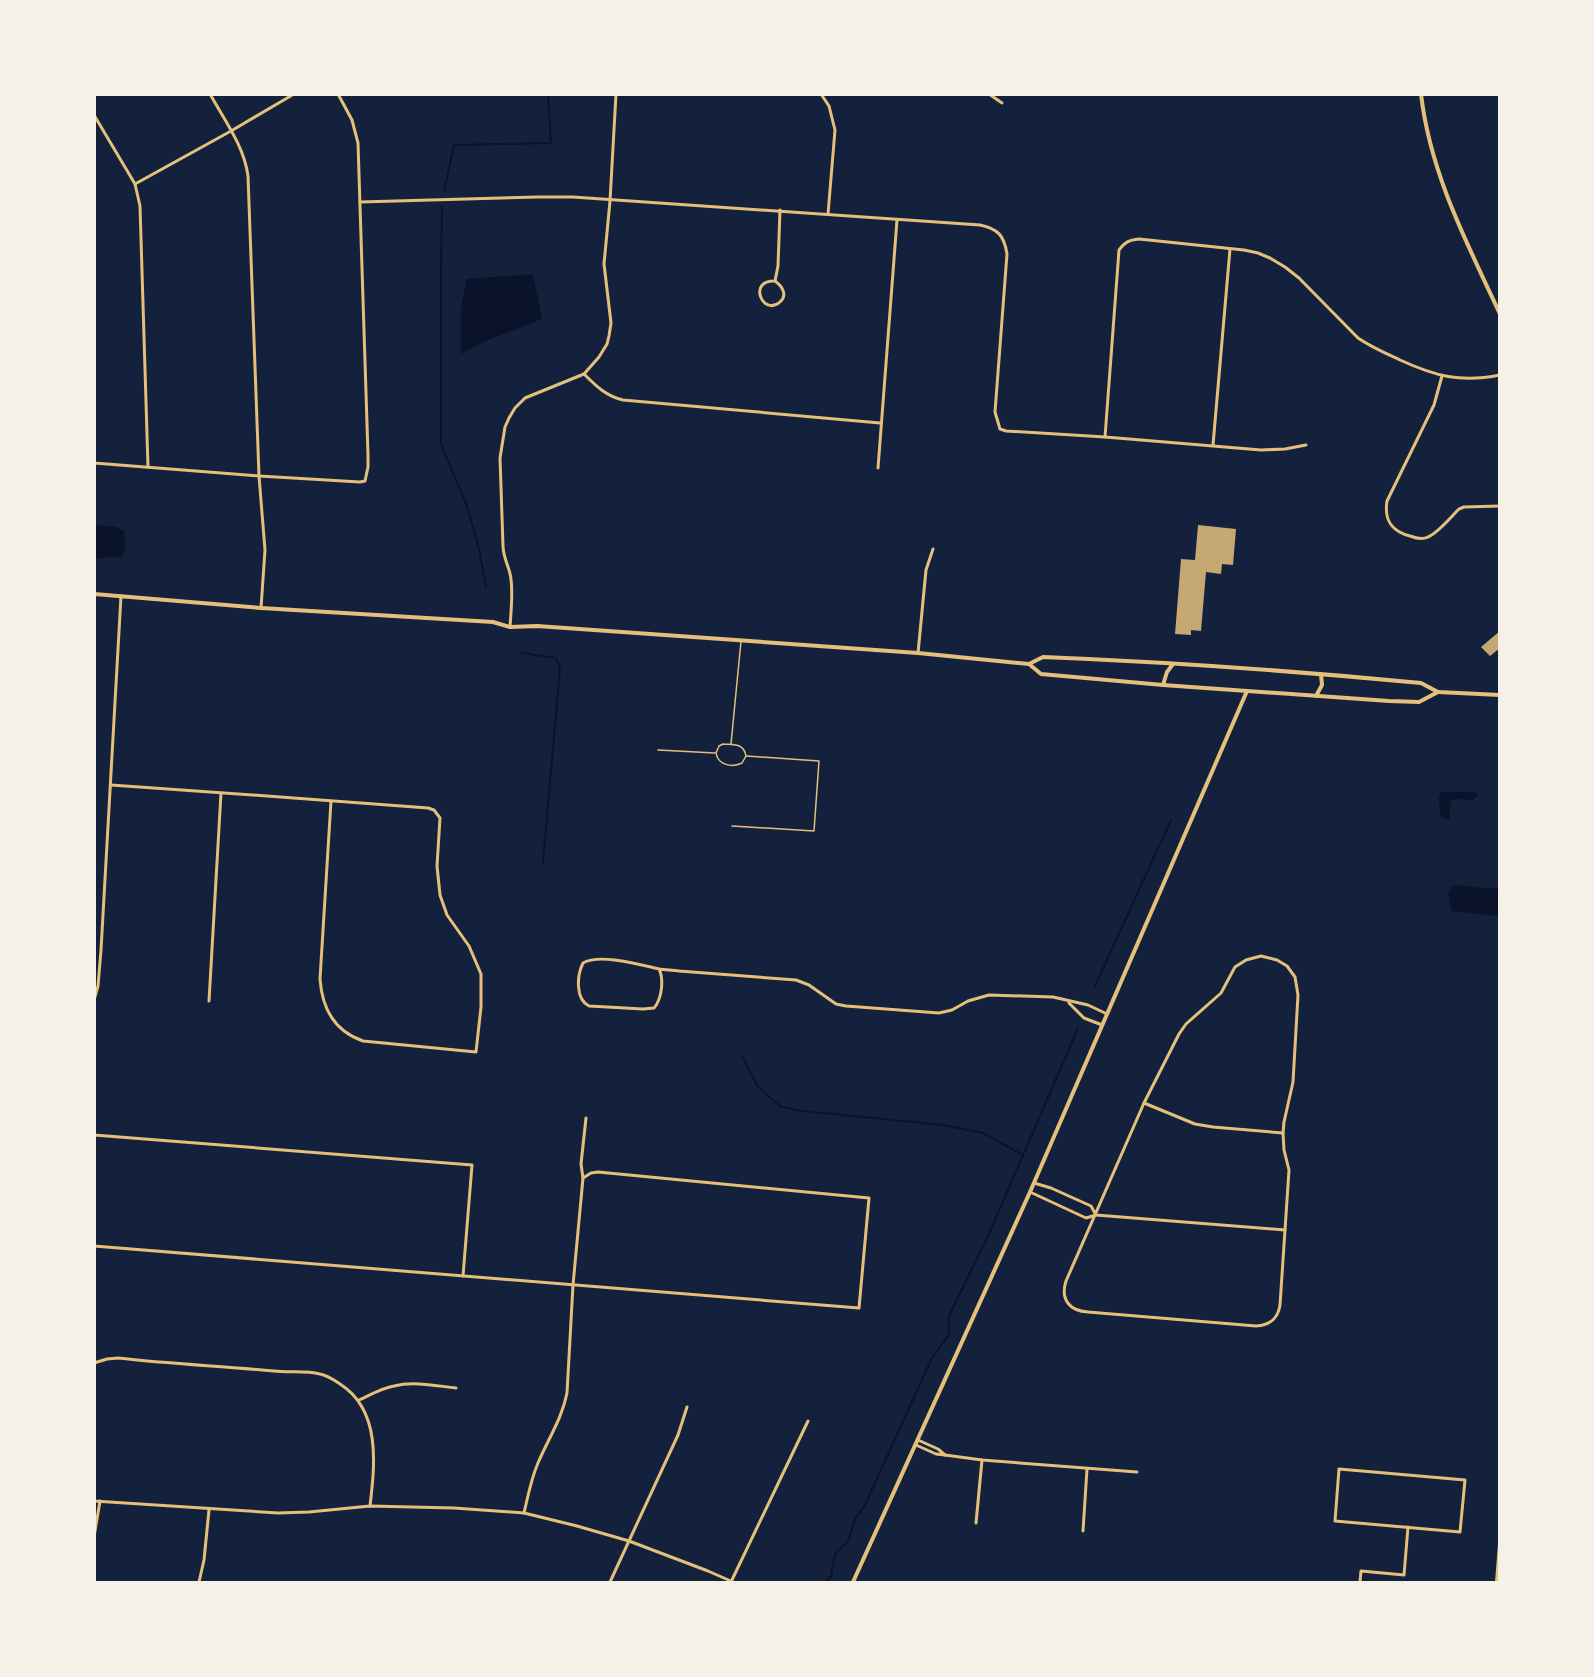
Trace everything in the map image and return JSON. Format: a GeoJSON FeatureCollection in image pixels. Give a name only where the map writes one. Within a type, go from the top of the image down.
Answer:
{"type":"FeatureCollection","features":[{"type":"Feature","properties":{"kind":"street"},"geometry":{"type":"LineString","coordinates":[[210,94],[244,155],[249,176],[259,476],[265,550],[261,608]]}},
{"type":"Feature","properties":{"kind":"street"},"geometry":{"type":"LineString","coordinates":[[135,184],[294,94]]}},
{"type":"Feature","properties":{"kind":"street"},"geometry":{"type":"LineString","coordinates":[[94,463],[360,482],[366,478],[368,455],[360,165],[357,136],[352,120],[338,94]]}},
{"type":"Feature","properties":{"kind":"street"},"geometry":{"type":"LineString","coordinates":[[510,627],[511,576],[503,554],[500,458],[505,427],[515,408],[525,398],[584,374],[607,344],[611,322],[604,264],[616,94]]}},
{"type":"Feature","properties":{"kind":"street"},"geometry":{"type":"LineString","coordinates":[[821,94],[829,106],[835,130],[828,214]]}},
{"type":"Feature","properties":{"kind":"street"},"geometry":{"type":"LineString","coordinates":[[989,94],[1002,103]]}},
{"type":"Feature","properties":{"kind":"street"},"geometry":{"type":"LineString","coordinates":[[1420,94],[1426,129],[1441,183],[1500,314]]}},
{"type":"Feature","properties":{"kind":"street"},"geometry":{"type":"LineString","coordinates":[[94,115],[135,184],[140,206],[148,467]]}},
{"type":"Feature","properties":{"kind":"street"},"geometry":{"type":"LineString","coordinates":[[360,202],[537,197],[780,210],[980,225],[991,228],[1002,236],[1006,243],[995,412],[1000,429],[1261,450],[1306,445]]}},
{"type":"Feature","properties":{"kind":"street"},"geometry":{"type":"LineString","coordinates":[[775,281],[778,266],[780,210]]}},
{"type":"Feature","properties":{"kind":"street"},"geometry":{"type":"LineString","coordinates":[[878,468],[897,220]]}},
{"type":"Feature","properties":{"kind":"street"},"geometry":{"type":"LineString","coordinates":[[1105,437],[1119,250],[1125,243],[1132,240],[1258,253],[1285,267],[1299,278],[1358,338],[1369,345],[1442,376],[1472,379],[1500,375]]}},
{"type":"Feature","properties":{"kind":"street"},"geometry":{"type":"LineString","coordinates":[[1213,445],[1230,249]]}},
{"type":"Feature","properties":{"kind":"street"},"geometry":{"type":"LineString","coordinates":[[775,281],[782,286],[784,294],[780,302],[770,305],[763,302],[760,291],[764,284],[775,281]]}},
{"type":"Feature","properties":{"kind":"street"},"geometry":{"type":"LineString","coordinates":[[584,374],[609,396],[623,400],[880,423]]}},
{"type":"Feature","properties":{"kind":"street"},"geometry":{"type":"LineString","coordinates":[[1442,376],[1434,405],[1387,501],[1387,516],[1391,526],[1400,533],[1423,539],[1430,537],[1459,509],[1500,506]]}},
{"type":"Feature","properties":{"kind":"street"},"geometry":{"type":"LineString","coordinates":[[918,653],[926,570],[933,549]]}},
{"type":"Feature","properties":{"kind":"street"},"geometry":{"type":"LineString","coordinates":[[94,594],[261,608],[493,622],[510,627],[537,626],[918,653],[1029,664],[1043,657],[1174,663],[1421,683],[1438,692],[1500,695]]}},
{"type":"Feature","properties":{"kind":"street"},"geometry":{"type":"LineString","coordinates":[[94,1000],[98,986],[101,950],[121,596]]}},
{"type":"Feature","properties":{"kind":"street"},"geometry":{"type":"LineString","coordinates":[[1163,685],[1167,672],[1174,663]]}},
{"type":"Feature","properties":{"kind":"street"},"geometry":{"type":"LineString","coordinates":[[1029,664],[1041,674],[1316,697],[1419,702],[1438,692]]}},
{"type":"Feature","properties":{"kind":"street"},"geometry":{"type":"LineString","coordinates":[[1316,697],[1322,685],[1321,674]]}},
{"type":"Feature","properties":{"kind":"street"},"geometry":{"type":"LineString","coordinates":[[853,1582],[1034,1183],[1247,691]]}},
{"type":"Feature","properties":{"kind":"street"},"geometry":{"type":"LineString","coordinates":[[111,785],[428,808],[434,810],[440,818],[437,866],[440,895],[447,915],[469,946],[481,974],[481,1007],[476,1052],[372,1044],[347,1035],[329,1015],[321,992],[320,979],[331,801]]}},
{"type":"Feature","properties":{"kind":"street"},"geometry":{"type":"LineString","coordinates":[[209,1001],[221,793]]}},
{"type":"Feature","properties":{"kind":"street"},"geometry":{"type":"LineString","coordinates":[[1261,956],[1277,960],[1287,966],[1295,977],[1298,994],[1293,1082],[1283,1133],[1289,1170],[1280,1311],[1272,1321],[1256,1326],[1082,1312],[1072,1307],[1065,1296],[1066,1281],[1144,1103],[1183,1028],[1221,993],[1235,968],[1246,960],[1261,956]]}},
{"type":"Feature","properties":{"kind":"street"},"geometry":{"type":"LineString","coordinates":[[659,969],[662,974],[660,999],[654,1008],[588,1006],[580,999],[580,968],[589,960],[630,962],[659,969],[796,980],[809,985],[836,1004],[863,1008],[939,1013],[989,995],[1046,996],[1088,1005],[1107,1014]]}},
{"type":"Feature","properties":{"kind":"street"},"geometry":{"type":"LineString","coordinates":[[1068,1002],[1084,1018],[1102,1025]]}},
{"type":"Feature","properties":{"kind":"street"},"geometry":{"type":"LineString","coordinates":[[1144,1103],[1195,1124],[1283,1133]]}},
{"type":"Feature","properties":{"kind":"street"},"geometry":{"type":"LineString","coordinates":[[524,1513],[537,1464],[563,1410],[568,1377],[586,1118]]}},
{"type":"Feature","properties":{"kind":"street"},"geometry":{"type":"LineString","coordinates":[[94,1135],[472,1165],[463,1276]]}},
{"type":"Feature","properties":{"kind":"street"},"geometry":{"type":"LineString","coordinates":[[94,1246],[859,1308],[869,1198],[598,1172],[583,1178]]}},
{"type":"Feature","properties":{"kind":"street"},"geometry":{"type":"LineString","coordinates":[[1034,1183],[1091,1206],[1096,1215]]}},
{"type":"Feature","properties":{"kind":"street"},"geometry":{"type":"LineString","coordinates":[[1030,1192],[1086,1218],[1096,1215],[1285,1230]]}},
{"type":"Feature","properties":{"kind":"street"},"geometry":{"type":"LineString","coordinates":[[94,1364],[118,1358],[277,1372],[310,1372],[335,1380],[359,1400],[370,1425],[374,1450],[373,1482],[369,1506]]}},
{"type":"Feature","properties":{"kind":"street"},"geometry":{"type":"LineString","coordinates":[[359,1400],[394,1386],[416,1384],[456,1388]]}},
{"type":"Feature","properties":{"kind":"street"},"geometry":{"type":"LineString","coordinates":[[610,1582],[678,1434],[687,1407]]}},
{"type":"Feature","properties":{"kind":"street"},"geometry":{"type":"LineString","coordinates":[[94,1501],[209,1510],[286,1513],[369,1506],[454,1508],[524,1513],[629,1541],[697,1566],[732,1582],[808,1421]]}},
{"type":"Feature","properties":{"kind":"street"},"geometry":{"type":"LineString","coordinates":[[917,1442],[939,1449],[945,1455],[1137,1472]]}},
{"type":"Feature","properties":{"kind":"street"},"geometry":{"type":"LineString","coordinates":[[976,1523],[982,1460]]}},
{"type":"Feature","properties":{"kind":"street"},"geometry":{"type":"LineString","coordinates":[[1083,1532],[1087,1469]]}},
{"type":"Feature","properties":{"kind":"street"},"geometry":{"type":"LineString","coordinates":[[1339,1469],[1465,1480],[1460,1532],[1408,1527],[1335,1521],[1339,1469]]}},
{"type":"Feature","properties":{"kind":"street"},"geometry":{"type":"LineString","coordinates":[[94,1537],[100,1501]]}},
{"type":"Feature","properties":{"kind":"street"},"geometry":{"type":"LineString","coordinates":[[199,1582],[209,1510]]}},
{"type":"Feature","properties":{"kind":"street"},"geometry":{"type":"LineString","coordinates":[[1359,1582],[1361,1571],[1404,1575],[1408,1527]]}},
{"type":"Feature","properties":{"kind":"street"},"geometry":{"type":"LineString","coordinates":[[1497,1582],[1500,1544]]}},
{"type":"Feature","properties":{"kind":"lane"},"geometry":{"type":"LineString","coordinates":[[731,744],[741,640]]}},
{"type":"Feature","properties":{"kind":"lane"},"geometry":{"type":"LineString","coordinates":[[731,744],[740,745],[746,756],[738,765],[722,764],[718,761],[716,753],[719,746],[731,744]]}},
{"type":"Feature","properties":{"kind":"lane"},"geometry":{"type":"LineString","coordinates":[[658,750],[716,753]]}},
{"type":"Feature","properties":{"kind":"lane"},"geometry":{"type":"LineString","coordinates":[[732,826],[814,831],[819,761],[746,756]]}},
{"type":"Feature","properties":{"kind":"water"},"geometry":{"type":"Polygon","coordinates":[[[533,274],[542,319],[481,343],[461,354],[461,307],[467,279],[533,274]]]}},
{"type":"Feature","properties":{"kind":"water"},"geometry":{"type":"Polygon","coordinates":[[[95,525],[116,527],[124,531],[126,548],[121,557],[95,558],[95,525]]]}},
{"type":"Feature","properties":{"kind":"water"},"geometry":{"type":"Polygon","coordinates":[[[1441,792],[1474,792],[1478,795],[1473,800],[1455,799],[1451,801],[1449,820],[1440,816],[1441,792]]]}},
{"type":"Feature","properties":{"kind":"water"},"geometry":{"type":"Polygon","coordinates":[[[1453,885],[1499,889],[1499,916],[1451,911],[1448,893],[1453,885]]]}},
{"type":"Feature","properties":{"kind":"building"},"geometry":{"type":"Polygon","coordinates":[[[1198,525],[1236,529],[1233,565],[1222,564],[1221,574],[1206,572],[1201,631],[1191,630],[1191,635],[1175,634],[1181,559],[1195,560],[1198,525]]]}},
{"type":"Feature","properties":{"kind":"building"},"geometry":{"type":"Polygon","coordinates":[[[1500,631],[1500,648],[1490,656],[1481,647],[1500,631]]]}},
{"type":"Feature","properties":{"kind":"waterway"},"geometry":{"type":"LineString","coordinates":[[444,191],[454,145],[551,143],[548,94]]}},
{"type":"Feature","properties":{"kind":"waterway"},"geometry":{"type":"LineString","coordinates":[[442,206],[441,444],[467,506],[479,549],[486,587]]}},
{"type":"Feature","properties":{"kind":"waterway"},"geometry":{"type":"LineString","coordinates":[[522,653],[556,658],[560,668],[543,863]]}},
{"type":"Feature","properties":{"kind":"waterway"},"geometry":{"type":"LineString","coordinates":[[1095,986],[1171,820]]}},
{"type":"Feature","properties":{"kind":"waterway"},"geometry":{"type":"LineString","coordinates":[[826,1582],[831,1576],[835,1554],[848,1541],[855,1519],[864,1507],[931,1360],[949,1334],[949,1316],[989,1234],[1078,1028]]}},
{"type":"Feature","properties":{"kind":"waterway"},"geometry":{"type":"LineString","coordinates":[[742,1056],[758,1087],[781,1107],[943,1125],[983,1133],[1023,1155]]}}]}
